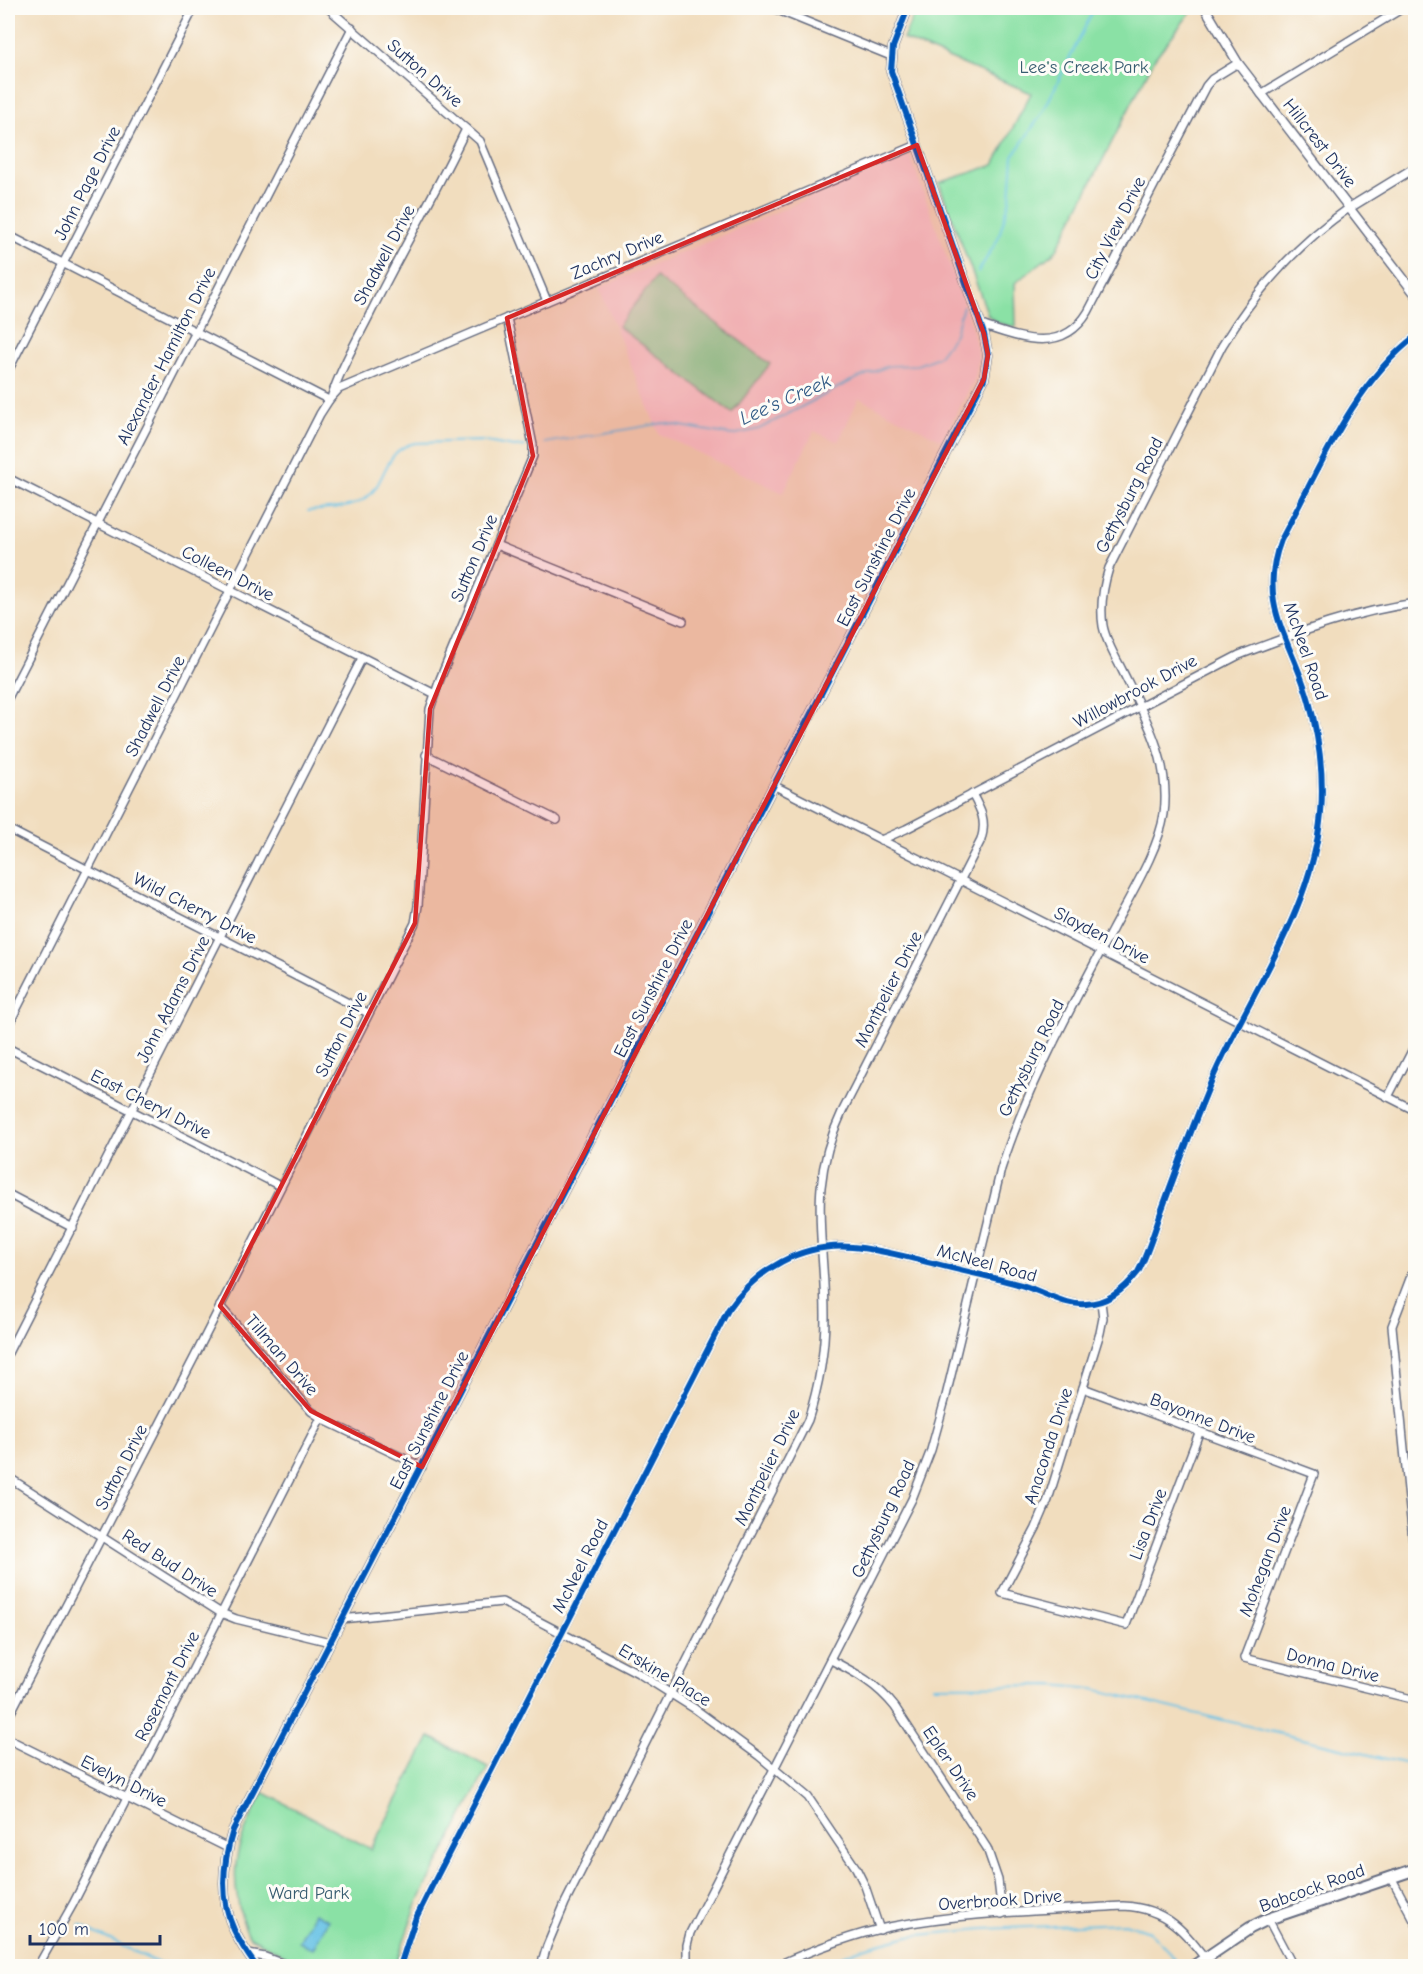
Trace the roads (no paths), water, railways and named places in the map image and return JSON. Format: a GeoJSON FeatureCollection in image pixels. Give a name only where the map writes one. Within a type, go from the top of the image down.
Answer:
{"type":"FeatureCollection","features":[{"type":"Feature","properties":{"kind":"main road","name":"Babcock Road"},"geometry":{"type":"LineString","coordinates":[[1194,1966],[1208,1963],[1250,1928],[1268,1919],[1416,1869]]}},
{"type":"Feature","properties":{"kind":"street","name":"John Page Drive"},"geometry":{"type":"LineString","coordinates":[[8,371],[194,8]]}},
{"type":"Feature","properties":{"kind":"street","name":"Sutton Drive"},"geometry":{"type":"LineString","coordinates":[[328,8],[480,141],[547,301]]}},
{"type":"Feature","properties":{"kind":"street"},"geometry":{"type":"LineString","coordinates":[[773,8],[891,56]]}},
{"type":"Feature","properties":{"kind":"street","name":"East Sunshine Drive"},"geometry":{"type":"LineString","coordinates":[[256,1966],[234,1930],[226,1903],[224,1874],[233,1830],[984,379],[988,355],[981,325],[891,71],[891,56],[896,36],[908,8]]}},
{"type":"Feature","properties":{"kind":"street","name":"Hillcrest Drive"},"geometry":{"type":"LineString","coordinates":[[1205,8],[1238,63],[1416,295]]}},
{"type":"Feature","properties":{"kind":"street"},"geometry":{"type":"LineString","coordinates":[[1261,94],[1403,8]]}},
{"type":"Feature","properties":{"kind":"street","name":"Alexander Hamilton Drive"},"geometry":{"type":"LineString","coordinates":[[8,698],[352,28]]}},
{"type":"Feature","properties":{"kind":"street","name":"City View Drive"},"geometry":{"type":"LineString","coordinates":[[981,325],[1018,338],[1042,340],[1060,337],[1074,329],[1088,312],[1206,86],[1212,79],[1238,63]]}},
{"type":"Feature","properties":{"kind":"street","name":"Shadwell Drive"},"geometry":{"type":"LineString","coordinates":[[8,1026],[330,398],[373,307],[466,129]]}},
{"type":"Feature","properties":{"kind":"street","name":"Zachry Drive"},"geometry":{"type":"LineString","coordinates":[[330,398],[339,389],[917,145]]}},
{"type":"Feature","properties":{"kind":"street"},"geometry":{"type":"LineString","coordinates":[[1349,208],[1416,167]]}},
{"type":"Feature","properties":{"kind":"street","name":"Gettysburg Road"},"geometry":{"type":"LineString","coordinates":[[687,1966],[687,1945],[690,1933],[912,1499],[931,1450],[1001,1169],[1023,1106],[1153,849],[1164,816],[1166,796],[1162,760],[1155,738],[1103,628],[1102,599],[1106,576],[1115,553],[1222,346],[1239,318],[1258,292],[1293,254],[1324,226],[1349,208]]}},
{"type":"Feature","properties":{"kind":"street"},"geometry":{"type":"LineString","coordinates":[[8,235],[330,398]]}},
{"type":"Feature","properties":{"kind":"street","name":"Sutton Drive"},"geometry":{"type":"LineString","coordinates":[[8,1718],[415,923],[430,709],[533,456],[534,445],[507,318]]}},
{"type":"Feature","properties":{"kind":"street","name":"McNeel Road"},"geometry":{"type":"LineString","coordinates":[[400,1966],[415,1920],[728,1310],[746,1287],[769,1269],[795,1255],[821,1248],[850,1246],[879,1250],[975,1274],[1085,1305],[1101,1302],[1117,1294],[1129,1284],[1141,1265],[1208,1090],[1302,899],[1317,843],[1322,782],[1317,736],[1309,700],[1274,606],[1271,585],[1272,566],[1281,540],[1358,399],[1388,359],[1416,336]]}},
{"type":"Feature","properties":{"kind":"street","name":"Colleen Drive"},"geometry":{"type":"LineString","coordinates":[[8,478],[435,694]]}},
{"type":"Feature","properties":{"kind":"street"},"geometry":{"type":"LineString","coordinates":[[496,545],[682,621]]}},
{"type":"Feature","properties":{"kind":"street","name":"Willowbrook Drive"},"geometry":{"type":"LineString","coordinates":[[881,840],[1210,668],[1285,637],[1354,614],[1416,603]]}},
{"type":"Feature","properties":{"kind":"street","name":"John Adams Drive"},"geometry":{"type":"LineString","coordinates":[[8,1353],[362,658]]}},
{"type":"Feature","properties":{"kind":"street"},"geometry":{"type":"LineString","coordinates":[[426,755],[557,820]]}},
{"type":"Feature","properties":{"kind":"street","name":"Slayden Drive"},"geometry":{"type":"LineString","coordinates":[[775,786],[1416,1111]]}},
{"type":"Feature","properties":{"kind":"street","name":"Montpelier Drive"},"geometry":{"type":"LineString","coordinates":[[541,1966],[557,1919],[808,1420],[817,1393],[823,1354],[825,1310],[819,1206],[824,1159],[835,1127],[984,833],[984,818],[972,794]]}},
{"type":"Feature","properties":{"kind":"street","name":"Wild Cherry Drive"},"geometry":{"type":"LineString","coordinates":[[8,829],[368,1013]]}},
{"type":"Feature","properties":{"kind":"street"},"geometry":{"type":"LineString","coordinates":[[1388,1097],[1416,1043]]}},
{"type":"Feature","properties":{"kind":"street","name":"East Cheryl Drive"},"geometry":{"type":"LineString","coordinates":[[8,1048],[279,1186]]}},
{"type":"Feature","properties":{"kind":"street"},"geometry":{"type":"LineString","coordinates":[[8,1194],[73,1228]]}},
{"type":"Feature","properties":{"kind":"street"},"geometry":{"type":"LineString","coordinates":[[1415,1566],[1392,1326],[1416,1263]]}},
{"type":"Feature","properties":{"kind":"street","name":"Anaconda Drive"},"geometry":{"type":"LineString","coordinates":[[1101,1302],[1101,1325],[1048,1500],[1002,1593],[1126,1625]]}},
{"type":"Feature","properties":{"kind":"street","name":"Tillman Drive"},"geometry":{"type":"LineString","coordinates":[[220,1306],[302,1402],[321,1418],[422,1467]]}},
{"type":"Feature","properties":{"kind":"street","name":"Bayonne Drive"},"geometry":{"type":"LineString","coordinates":[[1083,1388],[1314,1474]]}},
{"type":"Feature","properties":{"kind":"street","name":"Rosemont Drive"},"geometry":{"type":"LineString","coordinates":[[38,1966],[73,1904],[321,1418]]}},
{"type":"Feature","properties":{"kind":"street","name":"Lisa Drive"},"geometry":{"type":"LineString","coordinates":[[1126,1625],[1199,1432]]}},
{"type":"Feature","properties":{"kind":"street","name":"Mohegan Drive"},"geometry":{"type":"LineString","coordinates":[[1244,1658],[1314,1474]]}},
{"type":"Feature","properties":{"kind":"street","name":"Red Bud Drive"},"geometry":{"type":"LineString","coordinates":[[8,1477],[221,1613],[236,1619],[330,1642]]}},
{"type":"Feature","properties":{"kind":"street","name":"Erskine Place"},"geometry":{"type":"LineString","coordinates":[[342,1619],[502,1602],[638,1673],[710,1720],[800,1789],[815,1805],[856,1868],[865,1886],[880,1930]]}},
{"type":"Feature","properties":{"kind":"street","name":"Donna Drive"},"geometry":{"type":"LineString","coordinates":[[1244,1658],[1416,1700]]}},
{"type":"Feature","properties":{"kind":"street","name":"Epler Drive"},"geometry":{"type":"LineString","coordinates":[[831,1660],[859,1674],[880,1689],[901,1716],[987,1848],[998,1880],[1002,1914]]}},
{"type":"Feature","properties":{"kind":"street","name":"Evelyn Drive"},"geometry":{"type":"LineString","coordinates":[[8,1739],[228,1848]]}},
{"type":"Feature","properties":{"kind":"street"},"geometry":{"type":"LineString","coordinates":[[1391,1877],[1416,1924]]}},
{"type":"Feature","properties":{"kind":"street","name":"Overbrook Drive"},"geometry":{"type":"LineString","coordinates":[[776,1966],[843,1940],[938,1918],[1123,1906],[1141,1908],[1173,1922],[1185,1932],[1208,1963]]}},
{"type":"Feature","properties":{"kind":"street"},"geometry":{"type":"LineString","coordinates":[[1268,1919],[1293,1966]]}},
{"type":"Feature","properties":{"kind":"street"},"geometry":{"type":"LineString","coordinates":[[248,1954],[265,1957],[289,1966]]}},
{"type":"Feature","properties":{"kind":"water"},"geometry":{"type":"Polygon","coordinates":[[[314,1913],[328,1920],[313,1949],[299,1942],[314,1913]]]}},
{"type":"Feature","properties":{"kind":"waterway","name":"Lee's Creek"},"geometry":{"type":"LineString","coordinates":[[978,272],[998,239],[1010,199],[1013,156],[1043,112],[1096,8]]}},
{"type":"Feature","properties":{"kind":"waterway","name":"Lee's Creek"},"geometry":{"type":"LineString","coordinates":[[545,443],[664,423],[732,435],[759,429],[851,381],[888,366],[917,365],[938,357],[955,334],[963,306]]}},
{"type":"Feature","properties":{"kind":"waterway","name":"Lee's Creek"},"geometry":{"type":"LineString","coordinates":[[308,511],[344,507],[363,500],[377,486],[396,453],[415,443],[481,441],[514,447],[525,446]]}},
{"type":"Feature","properties":{"kind":"waterway"},"geometry":{"type":"LineString","coordinates":[[933,1686],[1052,1685],[1093,1689],[1416,1766]]}},
{"type":"Feature","properties":{"kind":"waterway"},"geometry":{"type":"LineString","coordinates":[[816,1966],[863,1948],[908,1936],[983,1929],[1125,1923],[1149,1931],[1179,1966]]}},
{"type":"Feature","properties":{"kind":"waterway"},"geometry":{"type":"LineString","coordinates":[[79,1925],[156,1962],[181,1966]]}},
{"type":"Feature","properties":{"kind":"park label","name":"Lee's Creek Park"},"geometry":{"type":"Point","coordinates":[1084,67]}},
{"type":"Feature","properties":{"kind":"park label","name":"Ward Park"},"geometry":{"type":"Point","coordinates":[309,1893]}}]}
